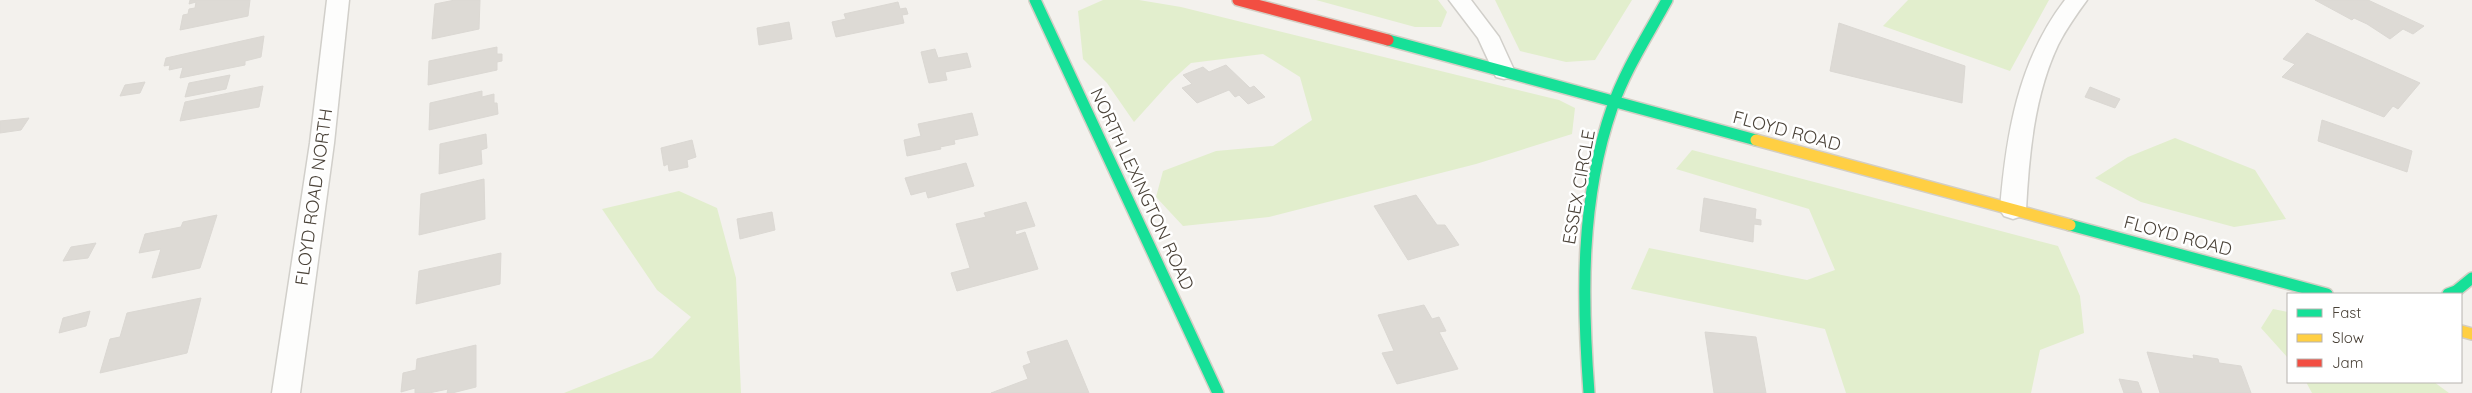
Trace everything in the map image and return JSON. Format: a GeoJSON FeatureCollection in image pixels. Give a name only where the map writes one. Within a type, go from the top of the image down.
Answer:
{"type":"FeatureCollection","features":[{"type":"Feature","properties":{"kind":"street","name":"FLOYD ROAD NORTH"},"geometry":{"type":"LineString","coordinates":[[286,393],[322,143],[338,0]]}},
{"type":"Feature","properties":{"kind":"street","name":"NORTH LEXINGTON ROAD"},"geometry":{"type":"LineString","coordinates":[[1035,0],[1218,393]]}},
{"type":"Feature","properties":{"kind":"street","name":"FLOYD ROAD"},"geometry":{"type":"LineString","coordinates":[[1238,0],[2323,293]]}},
{"type":"Feature","properties":{"kind":"street"},"geometry":{"type":"LineString","coordinates":[[1460,0],[1488,37],[1504,72]]}},
{"type":"Feature","properties":{"kind":"street","name":"ESSEX CIRCLE"},"geometry":{"type":"LineString","coordinates":[[1590,393],[1583,318],[1584,267],[1588,220],[1596,173],[1615,102],[1667,0]]}},
{"type":"Feature","properties":{"kind":"street"},"geometry":{"type":"LineString","coordinates":[[2013,210],[2016,159],[2032,88],[2041,59],[2054,31],[2076,0]]}},
{"type":"Feature","properties":{"kind":"street"},"geometry":{"type":"LineString","coordinates":[[2451,293],[2472,278]]}},
{"type":"Feature","properties":{"kind":"green space"},"geometry":{"type":"Polygon","coordinates":[[[1103,0],[1139,0],[1181,7],[1559,100],[1575,108],[1572,134],[1476,164],[1269,217],[1183,226],[1156,197],[1163,171],[1216,151],[1273,146],[1312,120],[1300,77],[1263,54],[1191,63],[1171,81],[1134,122],[1107,83],[1083,59],[1078,11],[1103,0]]]}},
{"type":"Feature","properties":{"kind":"green space"},"geometry":{"type":"Polygon","coordinates":[[[1316,0],[1438,0],[1447,12],[1441,27],[1415,27],[1316,0]]]}},
{"type":"Feature","properties":{"kind":"green space"},"geometry":{"type":"Polygon","coordinates":[[[1495,0],[1632,0],[1595,60],[1566,62],[1520,51],[1495,0]]]}},
{"type":"Feature","properties":{"kind":"green space"},"geometry":{"type":"Polygon","coordinates":[[[1908,0],[2049,0],[2010,71],[1883,26],[1908,0]]]}},
{"type":"Feature","properties":{"kind":"green space"},"geometry":{"type":"Polygon","coordinates":[[[2175,138],[2255,170],[2286,219],[2234,227],[2141,202],[2095,178],[2128,157],[2175,138]]]}},
{"type":"Feature","properties":{"kind":"green space"},"geometry":{"type":"Polygon","coordinates":[[[1692,150],[2058,246],[2080,296],[2084,333],[2040,350],[2031,393],[1846,393],[1825,329],[1631,289],[1649,248],[1807,280],[1835,270],[1809,209],[1676,169],[1692,150]]]}},
{"type":"Feature","properties":{"kind":"green space"},"geometry":{"type":"Polygon","coordinates":[[[679,191],[717,208],[736,278],[741,393],[564,393],[652,358],[691,317],[657,290],[602,209],[679,191]]]}},
{"type":"Feature","properties":{"kind":"green space"},"geometry":{"type":"Polygon","coordinates":[[[2273,309],[2287,312],[2287,357],[2261,328],[2273,309]]]}},
{"type":"Feature","properties":{"kind":"green space"},"geometry":{"type":"Polygon","coordinates":[[[2307,383],[2435,383],[2449,393],[2312,393],[2307,383]]]}},
{"type":"Feature","properties":{"kind":"building"},"geometry":{"type":"Polygon","coordinates":[[[190,0],[250,0],[248,16],[180,30],[183,15],[188,14],[189,9],[195,8],[196,2],[189,4],[190,0]]]}},
{"type":"Feature","properties":{"kind":"building"},"geometry":{"type":"Polygon","coordinates":[[[455,0],[480,0],[479,29],[432,39],[435,4],[455,0]]]}},
{"type":"Feature","properties":{"kind":"building"},"geometry":{"type":"Polygon","coordinates":[[[2315,0],[2368,0],[2424,26],[2413,34],[2403,29],[2390,39],[2367,24],[2354,18],[2352,20],[2315,0]]]}},
{"type":"Feature","properties":{"kind":"building"},"geometry":{"type":"Polygon","coordinates":[[[898,2],[900,9],[906,8],[908,14],[902,15],[904,23],[836,37],[832,22],[846,19],[844,14],[898,2]]]}},
{"type":"Feature","properties":{"kind":"building"},"geometry":{"type":"Polygon","coordinates":[[[789,22],[792,39],[759,45],[757,28],[789,22]]]}},
{"type":"Feature","properties":{"kind":"building"},"geometry":{"type":"Polygon","coordinates":[[[1839,23],[1965,66],[1962,103],[1830,71],[1839,23]]]}},
{"type":"Feature","properties":{"kind":"building"},"geometry":{"type":"Polygon","coordinates":[[[2307,33],[2420,83],[2398,109],[2393,106],[2384,117],[2282,77],[2295,64],[2283,59],[2307,33]]]}},
{"type":"Feature","properties":{"kind":"building"},"geometry":{"type":"Polygon","coordinates":[[[264,36],[261,57],[245,61],[245,65],[180,78],[183,67],[169,70],[170,65],[164,66],[166,58],[264,36]]]}},
{"type":"Feature","properties":{"kind":"building"},"geometry":{"type":"Polygon","coordinates":[[[497,47],[497,54],[502,54],[502,61],[497,62],[497,70],[428,85],[429,61],[497,47]]]}},
{"type":"Feature","properties":{"kind":"building"},"geometry":{"type":"Polygon","coordinates":[[[935,49],[938,58],[967,53],[971,67],[945,72],[947,80],[929,83],[921,52],[935,49]]]}},
{"type":"Feature","properties":{"kind":"building"},"geometry":{"type":"Polygon","coordinates":[[[1226,65],[1250,88],[1254,86],[1265,97],[1248,104],[1239,95],[1235,97],[1229,90],[1197,103],[1182,88],[1192,84],[1183,75],[1203,67],[1209,72],[1226,65]]]}},
{"type":"Feature","properties":{"kind":"building"},"geometry":{"type":"Polygon","coordinates":[[[230,75],[226,89],[185,97],[189,83],[230,75]]]}},
{"type":"Feature","properties":{"kind":"building"},"geometry":{"type":"Polygon","coordinates":[[[145,82],[140,93],[120,96],[125,85],[145,82]]]}},
{"type":"Feature","properties":{"kind":"building"},"geometry":{"type":"Polygon","coordinates":[[[263,86],[259,107],[180,121],[185,102],[263,86]]]}},
{"type":"Feature","properties":{"kind":"building"},"geometry":{"type":"Polygon","coordinates":[[[2090,87],[2120,99],[2115,108],[2085,97],[2090,87]]]}},
{"type":"Feature","properties":{"kind":"building"},"geometry":{"type":"Polygon","coordinates":[[[482,91],[482,97],[494,94],[494,103],[497,103],[498,114],[429,130],[430,103],[482,91]]]}},
{"type":"Feature","properties":{"kind":"building"},"geometry":{"type":"Polygon","coordinates":[[[972,113],[978,135],[954,140],[955,144],[940,147],[941,149],[907,156],[904,140],[921,136],[918,124],[972,113]]]}},
{"type":"Feature","properties":{"kind":"building"},"geometry":{"type":"Polygon","coordinates":[[[29,118],[21,130],[0,133],[0,121],[29,118]]]}},
{"type":"Feature","properties":{"kind":"building"},"geometry":{"type":"Polygon","coordinates":[[[2322,120],[2412,151],[2407,172],[2318,141],[2322,120]]]}},
{"type":"Feature","properties":{"kind":"building"},"geometry":{"type":"Polygon","coordinates":[[[486,134],[487,148],[481,150],[482,164],[439,174],[440,144],[486,134]]]}},
{"type":"Feature","properties":{"kind":"building"},"geometry":{"type":"Polygon","coordinates":[[[692,140],[696,157],[687,160],[688,167],[669,171],[668,164],[664,166],[661,148],[692,140]]]}},
{"type":"Feature","properties":{"kind":"building"},"geometry":{"type":"Polygon","coordinates":[[[966,163],[974,186],[928,198],[926,191],[911,195],[905,178],[966,163]]]}},
{"type":"Feature","properties":{"kind":"building"},"geometry":{"type":"Polygon","coordinates":[[[484,179],[485,219],[419,235],[421,194],[484,179]]]}},
{"type":"Feature","properties":{"kind":"building"},"geometry":{"type":"Polygon","coordinates":[[[1416,195],[1437,225],[1445,225],[1459,245],[1408,260],[1374,206],[1416,195]]]}},
{"type":"Feature","properties":{"kind":"building"},"geometry":{"type":"Polygon","coordinates":[[[1704,198],[1756,209],[1755,219],[1761,220],[1761,225],[1754,224],[1753,242],[1700,231],[1704,198]]]}},
{"type":"Feature","properties":{"kind":"building"},"geometry":{"type":"Polygon","coordinates":[[[1026,202],[1035,226],[1015,231],[1016,235],[1025,232],[1038,269],[957,291],[951,273],[970,268],[956,224],[986,217],[984,213],[1026,202]]]}},
{"type":"Feature","properties":{"kind":"building"},"geometry":{"type":"Polygon","coordinates":[[[772,212],[775,230],[740,239],[737,219],[772,212]]]}},
{"type":"Feature","properties":{"kind":"building"},"geometry":{"type":"Polygon","coordinates":[[[217,215],[200,268],[152,278],[161,249],[139,253],[145,234],[181,227],[183,222],[217,215]]]}},
{"type":"Feature","properties":{"kind":"building"},"geometry":{"type":"Polygon","coordinates":[[[96,243],[88,258],[63,261],[71,247],[96,243]]]}},
{"type":"Feature","properties":{"kind":"building"},"geometry":{"type":"Polygon","coordinates":[[[501,253],[500,284],[416,304],[419,271],[501,253]]]}},
{"type":"Feature","properties":{"kind":"building"},"geometry":{"type":"Polygon","coordinates":[[[201,298],[187,353],[100,373],[110,339],[120,337],[127,313],[201,298]]]}},
{"type":"Feature","properties":{"kind":"building"},"geometry":{"type":"Polygon","coordinates":[[[1424,305],[1432,319],[1439,317],[1446,331],[1439,332],[1458,369],[1397,384],[1382,353],[1394,351],[1378,315],[1424,305]]]}},
{"type":"Feature","properties":{"kind":"building"},"geometry":{"type":"Polygon","coordinates":[[[90,311],[86,326],[59,333],[63,318],[90,311]]]}},
{"type":"Feature","properties":{"kind":"building"},"geometry":{"type":"Polygon","coordinates":[[[1705,332],[1756,337],[1766,393],[1714,393],[1705,332]]]}},
{"type":"Feature","properties":{"kind":"building"},"geometry":{"type":"Polygon","coordinates":[[[1067,340],[1089,393],[991,393],[1028,379],[1023,366],[1031,363],[1027,352],[1067,340]]]}},
{"type":"Feature","properties":{"kind":"building"},"geometry":{"type":"Polygon","coordinates":[[[476,345],[476,387],[452,393],[447,393],[448,389],[429,393],[415,393],[415,388],[401,392],[403,373],[416,370],[417,359],[476,345]]]}},
{"type":"Feature","properties":{"kind":"building"},"geometry":{"type":"Polygon","coordinates":[[[2147,352],[2194,359],[2193,355],[2218,359],[2219,363],[2241,366],[2251,393],[2160,393],[2147,352]]]}},
{"type":"Feature","properties":{"kind":"building"},"geometry":{"type":"Polygon","coordinates":[[[2119,379],[2138,382],[2142,393],[2124,393],[2119,379]]]}},
{"type":"Feature","properties":{"kind":"traffic: fast"},"geometry":{"type":"LineString","coordinates":[[1035,0],[1218,393]]}},
{"type":"Feature","properties":{"kind":"traffic: fast"},"geometry":{"type":"LineString","coordinates":[[1589,393],[1584,286],[1585,249],[1594,178],[1601,143],[1612,108],[1624,80],[1667,0]]}},
{"type":"Feature","properties":{"kind":"traffic: fast"},"geometry":{"type":"LineString","coordinates":[[1388,40],[1756,140]]}},
{"type":"Feature","properties":{"kind":"traffic: fast"},"geometry":{"type":"LineString","coordinates":[[2070,225],[2323,293]]}},
{"type":"Feature","properties":{"kind":"traffic: fast"},"geometry":{"type":"LineString","coordinates":[[2451,293],[2472,278]]}},
{"type":"Feature","properties":{"kind":"traffic: slow"},"geometry":{"type":"LineString","coordinates":[[1756,140],[2070,225]]}},
{"type":"Feature","properties":{"kind":"traffic: slow"},"geometry":{"type":"LineString","coordinates":[[2462,331],[2472,334]]}},
{"type":"Feature","properties":{"kind":"traffic: jam"},"geometry":{"type":"LineString","coordinates":[[1238,0],[1388,40]]}}]}
